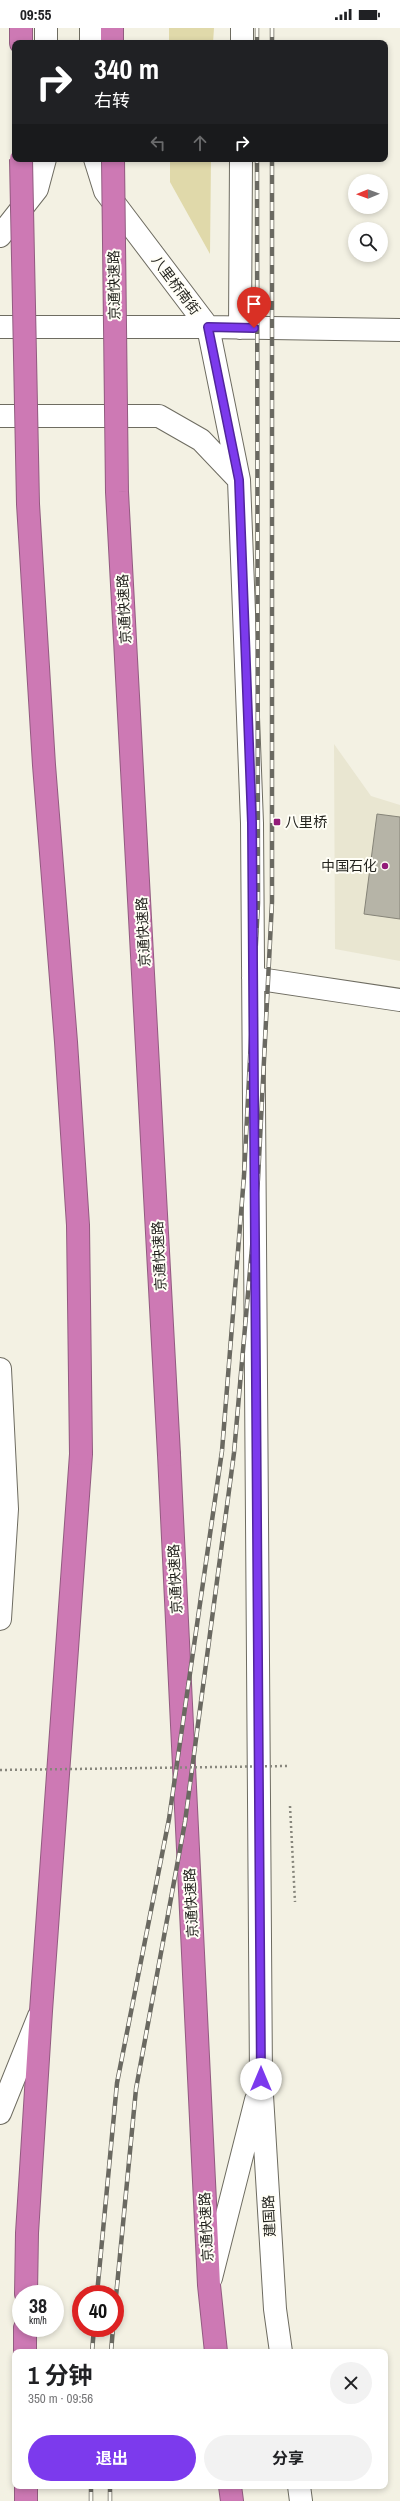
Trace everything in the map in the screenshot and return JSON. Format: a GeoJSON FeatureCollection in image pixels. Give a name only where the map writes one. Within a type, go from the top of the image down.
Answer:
{"type":"FeatureCollection","features":[{"type":"Feature","properties":{"kind":"highway"},"geometry":{"type":"LineString","coordinates":[[21,28],[21,40]]}},
{"type":"Feature","properties":{"kind":"highway"},"geometry":{"type":"LineString","coordinates":[[112,28],[112,40]]}},
{"type":"Feature","properties":{"kind":"highway"},"geometry":{"type":"LineString","coordinates":[[21,162],[28,504],[44,765],[66,1042],[78,1225],[81,1454],[41,2011],[27,2233],[26,2285]]}},
{"type":"Feature","properties":{"kind":"highway","name":"京通快速路"},"geometry":{"type":"LineString","coordinates":[[113,162],[117,492],[169,1455],[209,2285],[216,2349]]}},
{"type":"Feature","properties":{"kind":"highway"},"geometry":{"type":"LineString","coordinates":[[25,2337],[25,2349]]}},
{"type":"Feature","properties":{"kind":"highway"},"geometry":{"type":"LineString","coordinates":[[26,2489],[26,2501]]}},
{"type":"Feature","properties":{"kind":"highway"},"geometry":{"type":"LineString","coordinates":[[230,2489],[232,2501]]}},
{"type":"Feature","properties":{"kind":"street"},"geometry":{"type":"LineString","coordinates":[[46,28],[46,40]]}},
{"type":"Feature","properties":{"kind":"street"},"geometry":{"type":"LineString","coordinates":[[90,28],[91,40]]}},
{"type":"Feature","properties":{"kind":"street"},"geometry":{"type":"LineString","coordinates":[[242,28],[242,40]]}},
{"type":"Feature","properties":{"kind":"street"},"geometry":{"type":"LineString","coordinates":[[0,236],[37,189],[44,162]]}},
{"type":"Feature","properties":{"kind":"street","name":"八里桥南街"},"geometry":{"type":"LineString","coordinates":[[96,162],[105,191],[208,327],[239,480],[252,823],[261,2079]]}},
{"type":"Feature","properties":{"kind":"street"},"geometry":{"type":"LineString","coordinates":[[240,328],[241,162]]}},
{"type":"Feature","properties":{"kind":"street"},"geometry":{"type":"LineString","coordinates":[[0,327],[208,327],[400,330]]}},
{"type":"Feature","properties":{"kind":"street"},"geometry":{"type":"LineString","coordinates":[[0,416],[159,416],[201,440],[239,480]]}},
{"type":"Feature","properties":{"kind":"street"},"geometry":{"type":"LineString","coordinates":[[253,978],[400,1000]]}},
{"type":"Feature","properties":{"kind":"street"},"geometry":{"type":"LineString","coordinates":[[0,1369],[7,1509],[0,1619]]}},
{"type":"Feature","properties":{"kind":"street"},"geometry":{"type":"LineString","coordinates":[[0,2113],[41,2011]]}},
{"type":"Feature","properties":{"kind":"street"},"geometry":{"type":"LineString","coordinates":[[209,2285],[261,2079]]}},
{"type":"Feature","properties":{"kind":"street","name":"建国路"},"geometry":{"type":"LineString","coordinates":[[261,2079],[274,2308],[280,2349]]}},
{"type":"Feature","properties":{"kind":"street"},"geometry":{"type":"LineString","coordinates":[[299,2489],[301,2501]]}},
{"type":"Feature","properties":{"kind":"path"},"geometry":{"type":"LineString","coordinates":[[0,1770],[288,1766]]}},
{"type":"Feature","properties":{"kind":"shaded area"},"geometry":{"type":"Polygon","coordinates":[[[169,28],[214,28],[213,40],[169,40],[169,28]]]}},
{"type":"Feature","properties":{"kind":"shaded area"},"geometry":{"type":"Polygon","coordinates":[[[170,162],[211,162],[210,254],[170,182],[170,162]]]}},
{"type":"Feature","properties":{"kind":"shaded area"},"geometry":{"type":"Polygon","coordinates":[[[334,744],[371,796],[400,805],[400,961],[335,949],[334,744]]]}},
{"type":"Feature","properties":{"kind":"building","name":"中国石化"},"geometry":{"type":"Polygon","coordinates":[[[377,814],[400,817],[400,919],[364,914],[377,814]]]}},
{"type":"Feature","properties":{"kind":"railway"},"geometry":{"type":"LineString","coordinates":[[257,28],[257,40]]}},
{"type":"Feature","properties":{"kind":"railway"},"geometry":{"type":"LineString","coordinates":[[272,28],[272,40]]}},
{"type":"Feature","properties":{"kind":"railway"},"geometry":{"type":"LineString","coordinates":[[98,2285],[117,2083],[169,1819],[222,1451],[244,1176],[258,903],[257,162]]}},
{"type":"Feature","properties":{"kind":"railway"},"geometry":{"type":"LineString","coordinates":[[117,2285],[136,2089],[185,1822],[234,1453],[258,1179],[272,902],[272,162]]}},
{"type":"Feature","properties":{"kind":"railway"},"geometry":{"type":"LineString","coordinates":[[92,2349],[93,2337]]}},
{"type":"Feature","properties":{"kind":"railway"},"geometry":{"type":"LineString","coordinates":[[111,2349],[112,2337]]}},
{"type":"Feature","properties":{"kind":"railway"},"geometry":{"type":"LineString","coordinates":[[91,2489],[91,2501]]}},
{"type":"Feature","properties":{"kind":"railway"},"geometry":{"type":"LineString","coordinates":[[110,2489],[110,2501]]}},
{"type":"Feature","properties":{"kind":"place","name":"八里桥"},"geometry":{"type":"Point","coordinates":[277,822]}},
{"type":"Feature","properties":{"kind":"place","name":"中国石化"},"geometry":{"type":"Point","coordinates":[385,866]}},
{"type":"Feature","properties":{"kind":"route"},"geometry":{"type":"LineString","coordinates":[[254,328],[208,327],[239,480],[252,823],[261,2079]]}}]}
